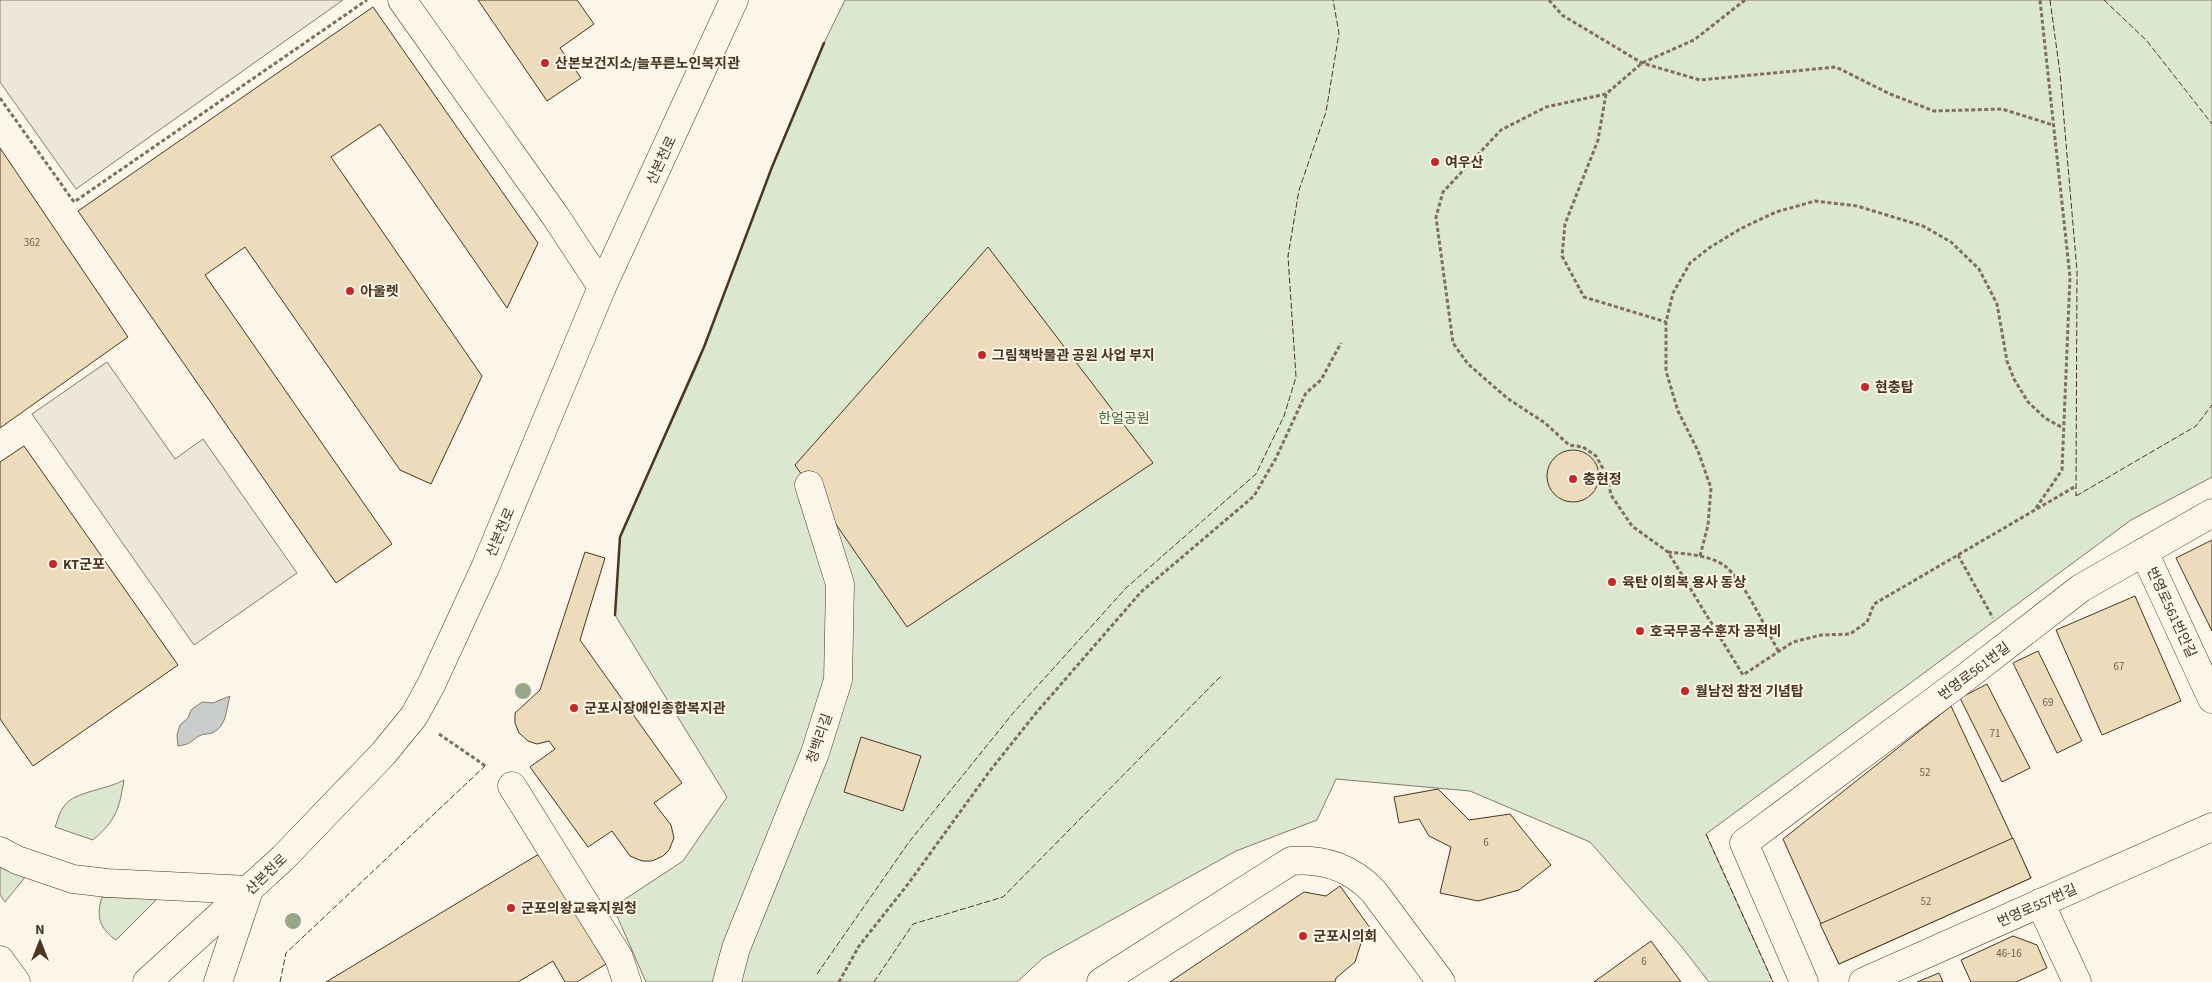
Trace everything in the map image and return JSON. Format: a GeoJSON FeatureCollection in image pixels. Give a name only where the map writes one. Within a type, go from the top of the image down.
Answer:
{"type":"FeatureCollection","features":[{"type":"Feature","properties":{"kind":"street"},"geometry":{"type":"LineString","coordinates":[[402,0],[556,217],[602,287]]}},
{"type":"Feature","properties":{"kind":"street","name":"산본천로"},"geometry":{"type":"LineString","coordinates":[[147,982],[283,858],[383,754],[414,716],[431,685],[485,568],[602,287],[734,0]]}},
{"type":"Feature","properties":{"kind":"street","name":"청백리길"},"geometry":{"type":"LineString","coordinates":[[727,982],[736,948],[815,753],[838,680],[840,584],[809,485]]}},
{"type":"Feature","properties":{"kind":"street","name":"번영로561번길"},"geometry":{"type":"LineString","coordinates":[[1804,982],[1744,843],[2008,645],[2080,588],[2212,513]]}},
{"type":"Feature","properties":{"kind":"street","name":"번영로561번안길"},"geometry":{"type":"LineString","coordinates":[[2144,552],[2212,699]]}},
{"type":"Feature","properties":{"kind":"street"},"geometry":{"type":"LineString","coordinates":[[512,786],[619,958],[627,982]]}},
{"type":"Feature","properties":{"kind":"street","name":"번영로557번길"},"geometry":{"type":"LineString","coordinates":[[1863,982],[2212,827]]}},
{"type":"Feature","properties":{"kind":"street"},"geometry":{"type":"LineString","coordinates":[[0,852],[73,879],[107,883],[249,890],[218,982]]}},
{"type":"Feature","properties":{"kind":"street"},"geometry":{"type":"LineString","coordinates":[[1101,982],[1291,861],[1306,860],[1325,862],[1362,879],[1374,892],[1441,982]]}},
{"type":"Feature","properties":{"kind":"street"},"geometry":{"type":"LineString","coordinates":[[2040,904],[2077,982]]}},
{"type":"Feature","properties":{"kind":"street"},"geometry":{"type":"LineString","coordinates":[[0,960],[16,982]]}},
{"type":"Feature","properties":{"kind":"path"},"geometry":{"type":"LineString","coordinates":[[0,98],[74,202],[367,0]]}},
{"type":"Feature","properties":{"kind":"path"},"geometry":{"type":"LineString","coordinates":[[1549,0],[1562,15],[1642,63],[1700,80],[1836,67],[1890,94],[1934,111],[2002,109],[2053,125]]}},
{"type":"Feature","properties":{"kind":"path"},"geometry":{"type":"LineString","coordinates":[[1745,0],[1694,40],[1642,63],[1606,94],[1546,107],[1501,130],[1443,192],[1436,217],[1453,343],[1468,364],[1507,398],[1544,423],[1570,445],[1584,447],[1596,456],[1607,476],[1611,495],[1632,526],[1668,552],[1743,675],[1794,642],[1821,635],[1850,634],[1867,622],[1874,604],[2076,486]]}},
{"type":"Feature","properties":{"kind":"path"},"geometry":{"type":"LineString","coordinates":[[2035,511],[2062,470],[2070,277],[2040,0]]}},
{"type":"Feature","properties":{"kind":"path"},"geometry":{"type":"LineString","coordinates":[[1606,94],[1598,140],[1565,224],[1562,256],[1584,297],[1666,322]]}},
{"type":"Feature","properties":{"kind":"path"},"geometry":{"type":"LineString","coordinates":[[1700,556],[1708,525],[1711,488],[1698,451],[1678,411],[1666,371],[1666,322],[1673,293],[1690,263],[1709,248],[1740,229],[1776,212],[1815,201],[1857,206],[1923,226],[1951,242],[1979,269],[1996,304],[2007,361],[2014,379],[2028,402],[2045,418],[2064,428]]}},
{"type":"Feature","properties":{"kind":"path"},"geometry":{"type":"LineString","coordinates":[[839,982],[859,946],[908,884],[989,772],[1036,713],[1141,592],[1254,496],[1276,458],[1306,392],[1321,380],[1342,343]]}},
{"type":"Feature","properties":{"kind":"path"},"geometry":{"type":"LineString","coordinates":[[1668,552],[1700,556],[1724,566],[1744,589],[1779,652]]}},
{"type":"Feature","properties":{"kind":"path"},"geometry":{"type":"LineString","coordinates":[[1958,555],[2008,645]]}},
{"type":"Feature","properties":{"kind":"path"},"geometry":{"type":"LineString","coordinates":[[414,716],[485,766]]}},
{"type":"Feature","properties":{"kind":"green space","name":"한얼공원"},"geometry":{"type":"Polygon","coordinates":[[[845,0],[2212,0],[2212,477],[2131,520],[1706,834],[1773,982],[1709,982],[1681,946],[1590,842],[1470,791],[1336,779],[1317,820],[1236,851],[1043,958],[1017,982],[646,982],[613,907],[683,861],[727,797],[615,615],[620,537],[697,366],[772,167],[824,43],[845,0]]]}},
{"type":"Feature","properties":{"kind":"green space"},"geometry":{"type":"Polygon","coordinates":[[[124,780],[118,807],[112,820],[93,840],[55,827],[62,810],[70,801],[76,797],[124,780]]]}},
{"type":"Feature","properties":{"kind":"green space"},"geometry":{"type":"Polygon","coordinates":[[[0,864],[26,876],[5,902],[0,895],[0,864]]]}},
{"type":"Feature","properties":{"kind":"green space"},"geometry":{"type":"Polygon","coordinates":[[[102,897],[157,899],[116,940],[106,931],[100,921],[99,910],[102,897]]]}},
{"type":"Feature","properties":{"kind":"shaded area"},"geometry":{"type":"Polygon","coordinates":[[[0,0],[343,0],[76,189],[0,82],[0,0]]]}},
{"type":"Feature","properties":{"kind":"shaded area"},"geometry":{"type":"Polygon","coordinates":[[[107,362],[175,459],[203,439],[297,573],[194,645],[32,414],[107,362]]]}},
{"type":"Feature","properties":{"kind":"shaded area"},"geometry":{"type":"Polygon","coordinates":[[[230,696],[224,721],[218,729],[212,733],[201,735],[187,744],[178,746],[177,735],[180,725],[188,718],[191,710],[202,702],[213,703],[230,696]]]}},
{"type":"Feature","properties":{"kind":"building","name":"산본보건지소/늘푸른노인복지관"},"geometry":{"type":"Polygon","coordinates":[[[478,0],[577,0],[594,24],[560,48],[581,78],[547,101],[478,0]]]}},
{"type":"Feature","properties":{"kind":"building","name":"아울렛"},"geometry":{"type":"Polygon","coordinates":[[[373,7],[538,243],[507,308],[380,124],[331,157],[482,376],[431,484],[400,470],[245,247],[205,275],[392,544],[336,583],[78,211],[373,7]]]}},
{"type":"Feature","properties":{"kind":"building"},"geometry":{"type":"Polygon","coordinates":[[[0,148],[128,337],[0,428],[0,148]]]}},
{"type":"Feature","properties":{"kind":"building","name":"그림책박물관 공원 사업 부지"},"geometry":{"type":"Polygon","coordinates":[[[988,247],[1153,463],[907,627],[795,465],[988,247]]]}},
{"type":"Feature","properties":{"kind":"building","name":"KT군포"},"geometry":{"type":"Polygon","coordinates":[[[24,446],[178,665],[33,766],[0,719],[0,462],[24,446]]]}},
{"type":"Feature","properties":{"kind":"building","name":"충현정"},"geometry":{"type":"Polygon","coordinates":[[[1573,450],[1583,452],[1591,458],[1597,466],[1599,476],[1597,486],[1591,494],[1583,500],[1573,502],[1563,500],[1555,494],[1549,486],[1547,476],[1549,466],[1555,458],[1563,452],[1573,450]]]}},
{"type":"Feature","properties":{"kind":"building"},"geometry":{"type":"Polygon","coordinates":[[[2212,540],[2212,631],[2176,558],[2212,540]]]}},
{"type":"Feature","properties":{"kind":"building","name":"군포시장애인종합복지관"},"geometry":{"type":"Polygon","coordinates":[[[585,552],[605,558],[580,640],[682,783],[654,803],[671,825],[674,838],[669,850],[663,856],[652,861],[642,861],[630,856],[612,831],[588,847],[530,767],[555,749],[549,741],[537,744],[528,741],[519,733],[515,723],[515,713],[540,690],[585,552]]]}},
{"type":"Feature","properties":{"kind":"building"},"geometry":{"type":"Polygon","coordinates":[[[2135,596],[2181,701],[2102,735],[2056,630],[2135,596]]]}},
{"type":"Feature","properties":{"kind":"building"},"geometry":{"type":"Polygon","coordinates":[[[2038,651],[2082,741],[2057,753],[2013,663],[2038,651]]]}},
{"type":"Feature","properties":{"kind":"building"},"geometry":{"type":"Polygon","coordinates":[[[1987,684],[2030,768],[2002,782],[1960,698],[1987,684]]]}},
{"type":"Feature","properties":{"kind":"building"},"geometry":{"type":"Polygon","coordinates":[[[1951,706],[2031,878],[1839,964],[1783,839],[1951,706]]]}},
{"type":"Feature","properties":{"kind":"building"},"geometry":{"type":"Polygon","coordinates":[[[861,737],[921,756],[903,811],[844,792],[861,737]]]}},
{"type":"Feature","properties":{"kind":"building"},"geometry":{"type":"Polygon","coordinates":[[[1438,789],[1469,820],[1510,814],[1551,865],[1519,890],[1478,901],[1440,893],[1451,847],[1429,836],[1419,819],[1399,823],[1394,797],[1438,789]]]}},
{"type":"Feature","properties":{"kind":"building"},"geometry":{"type":"Polygon","coordinates":[[[2013,838],[2031,878],[1839,964],[1820,924],[2013,838]]]}},
{"type":"Feature","properties":{"kind":"building","name":"군포의왕교육지원청"},"geometry":{"type":"Polygon","coordinates":[[[539,854],[606,964],[577,982],[565,982],[553,961],[518,982],[326,982],[539,854]]]}},
{"type":"Feature","properties":{"kind":"building","name":"군포시의회"},"geometry":{"type":"Polygon","coordinates":[[[1340,886],[1373,932],[1362,940],[1355,962],[1336,978],[1335,982],[1170,982],[1304,892],[1326,896],[1340,886]]]}},
{"type":"Feature","properties":{"kind":"building"},"geometry":{"type":"Polygon","coordinates":[[[2013,936],[2037,945],[2047,968],[2016,982],[1971,982],[1961,960],[2013,936]]]}},
{"type":"Feature","properties":{"kind":"building"},"geometry":{"type":"Polygon","coordinates":[[[1651,941],[1681,982],[1594,982],[1651,941]]]}},
{"type":"Feature","properties":{"kind":"building"},"geometry":{"type":"Polygon","coordinates":[[[1939,973],[1943,982],[1917,982],[1939,973]]]}},
{"type":"Feature","properties":{"kind":"fence"},"geometry":{"type":"LineString","coordinates":[[817,974],[909,842],[1014,712],[1126,588],[1256,474],[1284,416],[1296,377],[1288,256],[1299,190],[1326,112],[1339,33],[1333,0]]}},
{"type":"Feature","properties":{"kind":"fence"},"geometry":{"type":"LineString","coordinates":[[2050,0],[2060,73],[2077,271],[2076,496]]}},
{"type":"Feature","properties":{"kind":"fence"},"geometry":{"type":"LineString","coordinates":[[2104,0],[2147,41],[2212,124]]}},
{"type":"Feature","properties":{"kind":"fence"},"geometry":{"type":"LineString","coordinates":[[2076,496],[2196,426],[2212,405]]}},
{"type":"Feature","properties":{"kind":"fence"},"geometry":{"type":"LineString","coordinates":[[874,982],[913,924],[1003,897],[1222,675]]}},
{"type":"Feature","properties":{"kind":"fence"},"geometry":{"type":"LineString","coordinates":[[280,982],[286,953],[485,766]]}},
{"type":"Feature","properties":{"kind":"fence"},"geometry":{"type":"LineString","coordinates":[[1706,834],[1773,982]]}},
{"type":"Feature","properties":{"kind":"wall"},"geometry":{"type":"LineString","coordinates":[[615,615],[620,537],[704,347],[772,167],[824,43]]}},
{"type":"Feature","properties":{"kind":"place","name":"산본보건지소/늘푸른노인복지관"},"geometry":{"type":"Point","coordinates":[545,63]}},
{"type":"Feature","properties":{"kind":"place","name":"여우산"},"geometry":{"type":"Point","coordinates":[1435,162]}},
{"type":"Feature","properties":{"kind":"place","name":"아울렛"},"geometry":{"type":"Point","coordinates":[350,291]}},
{"type":"Feature","properties":{"kind":"place","name":"그림책박물관 공원 사업 부지"},"geometry":{"type":"Point","coordinates":[982,355]}},
{"type":"Feature","properties":{"kind":"place","name":"현충탑"},"geometry":{"type":"Point","coordinates":[1865,387]}},
{"type":"Feature","properties":{"kind":"place","name":"충현정"},"geometry":{"type":"Point","coordinates":[1573,479]}},
{"type":"Feature","properties":{"kind":"place","name":"KT군포"},"geometry":{"type":"Point","coordinates":[53,564]}},
{"type":"Feature","properties":{"kind":"place","name":"육탄 이희복 용사 동상"},"geometry":{"type":"Point","coordinates":[1612,582]}},
{"type":"Feature","properties":{"kind":"place","name":"호국무공수훈자 공적비"},"geometry":{"type":"Point","coordinates":[1640,631]}},
{"type":"Feature","properties":{"kind":"place","name":"월남전 참전 기념탑"},"geometry":{"type":"Point","coordinates":[1685,691]}},
{"type":"Feature","properties":{"kind":"place","name":"군포시장애인종합복지관"},"geometry":{"type":"Point","coordinates":[574,708]}},
{"type":"Feature","properties":{"kind":"place","name":"군포의왕교육지원청"},"geometry":{"type":"Point","coordinates":[511,908]}},
{"type":"Feature","properties":{"kind":"place","name":"군포시의회"},"geometry":{"type":"Point","coordinates":[1303,936]}}]}
